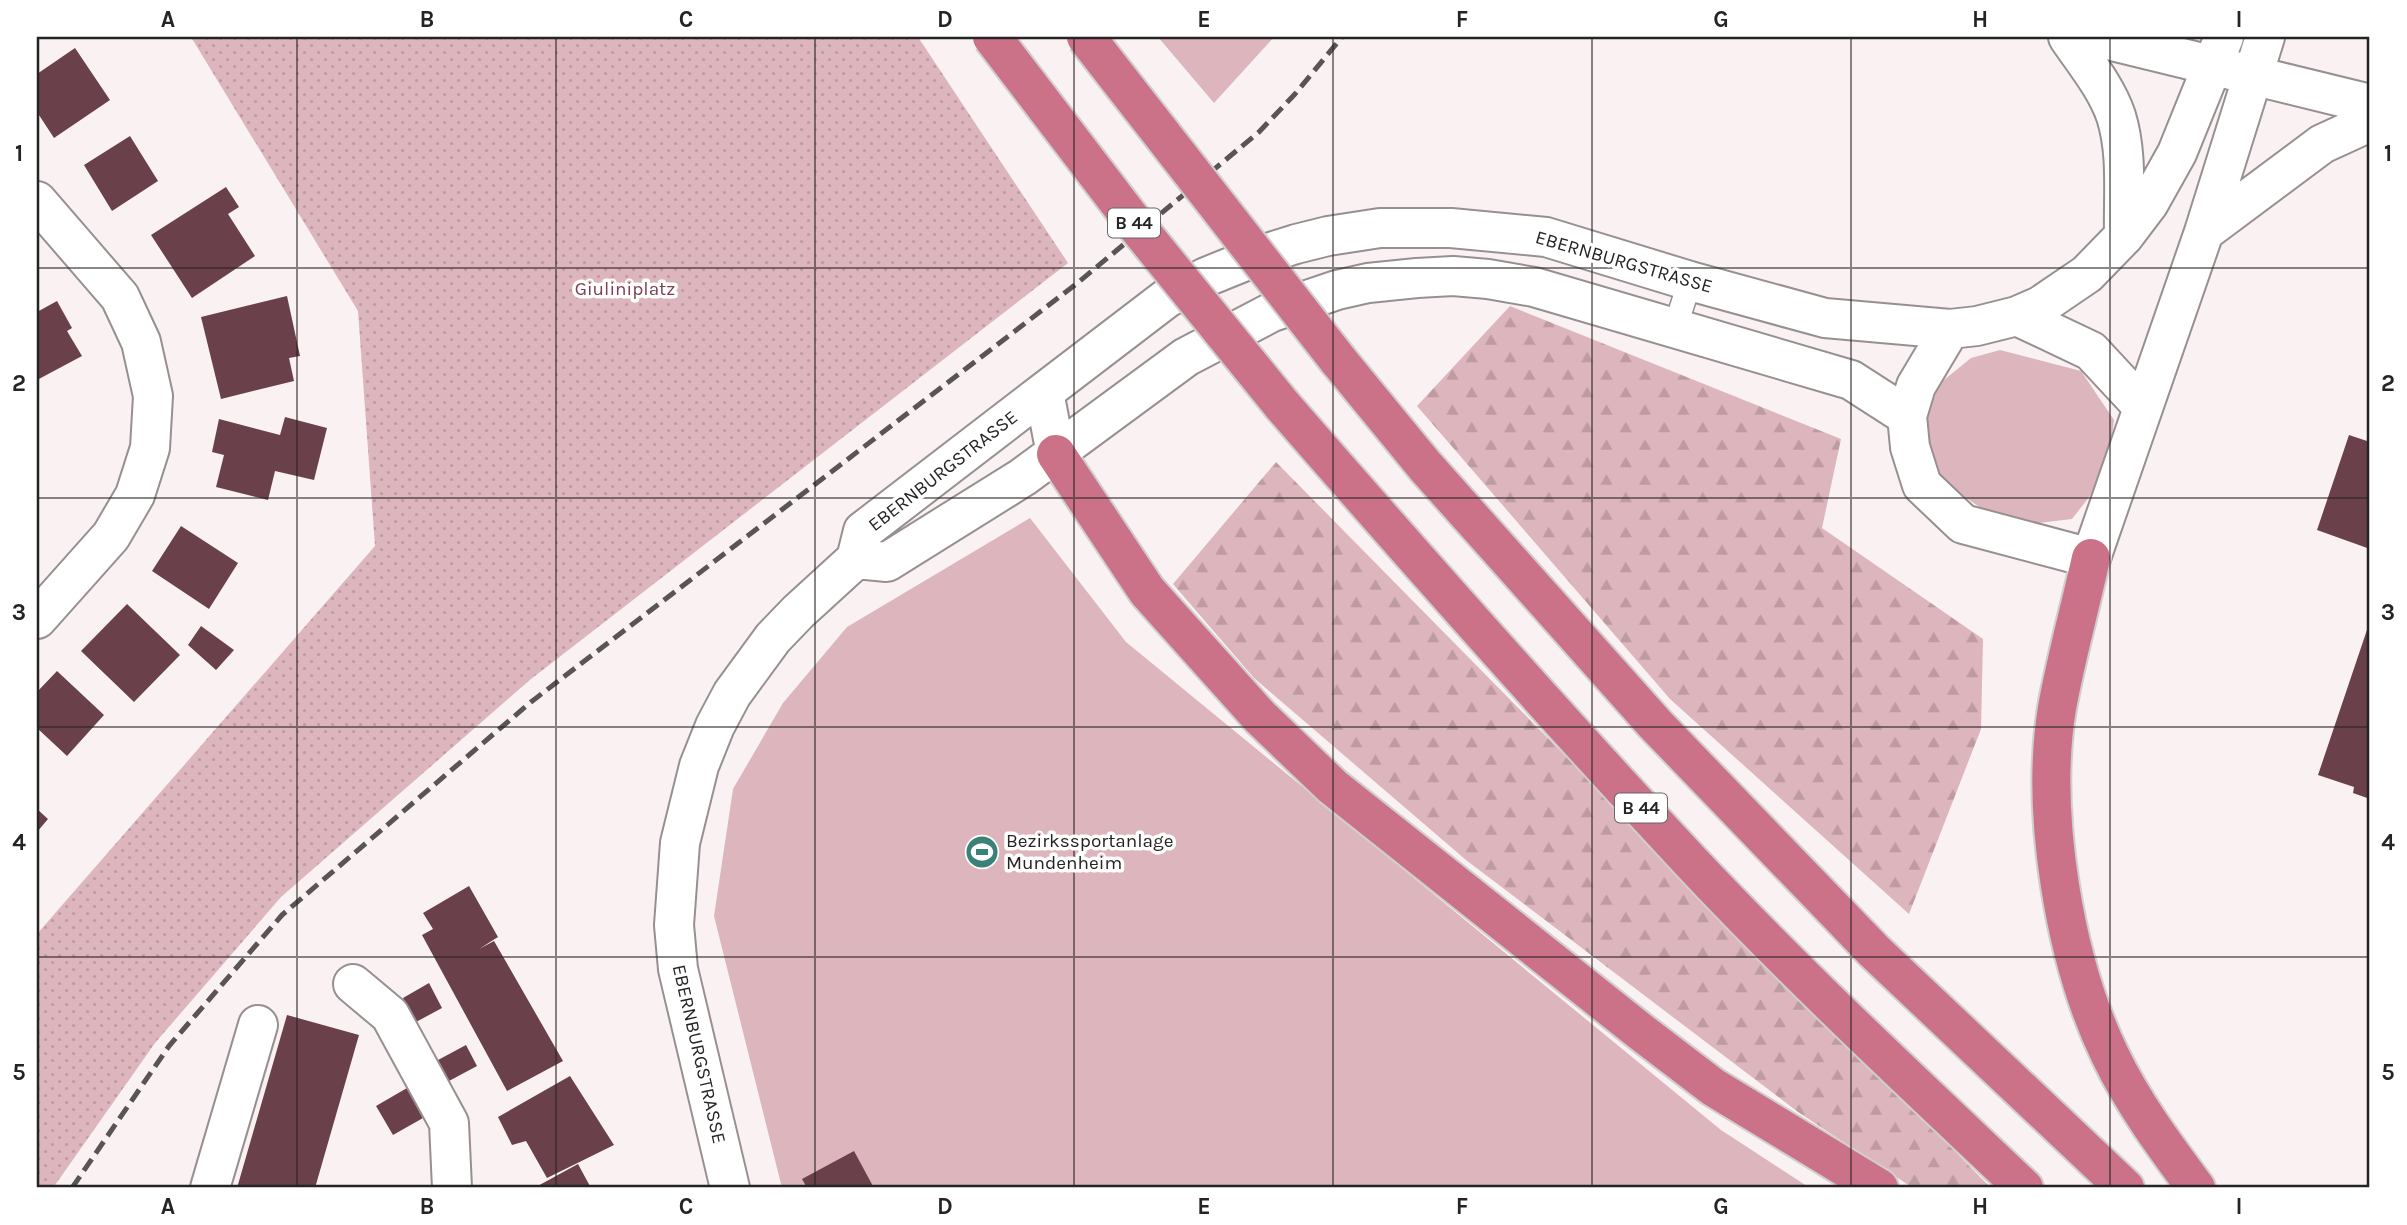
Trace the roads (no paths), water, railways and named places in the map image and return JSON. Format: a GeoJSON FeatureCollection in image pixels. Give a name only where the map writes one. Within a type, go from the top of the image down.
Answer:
{"type":"FeatureCollection","features":[{"type":"Feature","properties":{"kind":"highway","name":"B 44"},"geometry":{"type":"LineString","coordinates":[[992,37],[1135,224],[1282,405],[1514,670],[1691,862],[1840,1014],[2024,1188]]}},
{"type":"Feature","properties":{"kind":"highway"},"geometry":{"type":"LineString","coordinates":[[1086,37],[1338,360],[1425,466],[1655,724],[1874,951],[2125,1188]]}},
{"type":"Feature","properties":{"kind":"highway"},"geometry":{"type":"LineString","coordinates":[[1056,454],[1147,591],[1260,718],[1333,786],[1713,1087],[1879,1188]]}},
{"type":"Feature","properties":{"kind":"highway"},"geometry":{"type":"LineString","coordinates":[[2091,558],[2057,709],[2051,774],[2056,847],[2065,913],[2081,975],[2109,1053],[2152,1129],[2196,1188]]}},
{"type":"Feature","properties":{"kind":"street"},"geometry":{"type":"LineString","coordinates":[[2068,37],[2101,86],[2115,115],[2124,162],[2123,236]]}},
{"type":"Feature","properties":{"kind":"street"},"geometry":{"type":"LineString","coordinates":[[2096,37],[2218,51],[2253,75],[2370,104]]}},
{"type":"Feature","properties":{"kind":"street"},"geometry":{"type":"LineString","coordinates":[[1950,329],[1916,386],[1908,416],[1910,447],[1922,485],[1963,524],[2091,558],[2204,232],[2265,37]]}},
{"type":"Feature","properties":{"kind":"street","name":"EBERNBURGSTRASSE"},"geometry":{"type":"LineString","coordinates":[[730,1188],[678,969],[674,925],[680,843],[699,766],[715,726],[732,694],[773,638],[797,612],[856,559],[863,531],[1167,298],[1206,277],[1258,256],[1328,236],[1380,228],[1416,227],[1490,230],[1546,237],[1690,281],[1825,318],[1950,329],[1977,326],[2017,316],[2067,290],[2087,274],[2123,236],[2149,203],[2165,176],[2218,51]]}},
{"type":"Feature","properties":{"kind":"street"},"geometry":{"type":"LineString","coordinates":[[2204,232],[2322,144],[2370,122]]}},
{"type":"Feature","properties":{"kind":"street"},"geometry":{"type":"LineString","coordinates":[[37,201],[120,297],[141,342],[153,396],[150,448],[135,495],[111,537],[37,618]]}},
{"type":"Feature","properties":{"kind":"street","name":"EBERNBURGSTRASSE"},"geometry":{"type":"LineString","coordinates":[[856,559],[887,562],[1023,477],[1155,378],[1212,342],[1272,312],[1368,283],[1453,276],[1534,287],[1851,380],[1908,416]]}},
{"type":"Feature","properties":{"kind":"street"},"geometry":{"type":"LineString","coordinates":[[2017,316],[2091,351],[2143,407]]}},
{"type":"Feature","properties":{"kind":"street","name":"EBERNBURGSTRASSE"},"geometry":{"type":"LineString","coordinates":[[1044,393],[1056,454]]}},
{"type":"Feature","properties":{"kind":"street"},"geometry":{"type":"LineString","coordinates":[[353,984],[390,1015],[449,1123],[452,1188]]}},
{"type":"Feature","properties":{"kind":"street"},"geometry":{"type":"LineString","coordinates":[[210,1188],[258,1025]]}},
{"type":"Feature","properties":{"kind":"lane"},"geometry":{"type":"LineString","coordinates":[[1675,328],[1690,281]]}},
{"type":"Feature","properties":{"kind":"railway"},"geometry":{"type":"LineString","coordinates":[[72,1188],[169,1046],[282,915],[531,702],[1075,285],[1259,132],[1295,94],[1342,37]]}},
{"type":"Feature","properties":{"kind":"place","name":"Bezirkssportanlage Mundenheim"},"geometry":{"type":"Point","coordinates":[982,852]}},
{"type":"Feature","properties":{"kind":"park label","name":"Giuliniplatz"},"geometry":{"type":"Point","coordinates":[625,289]}}]}
